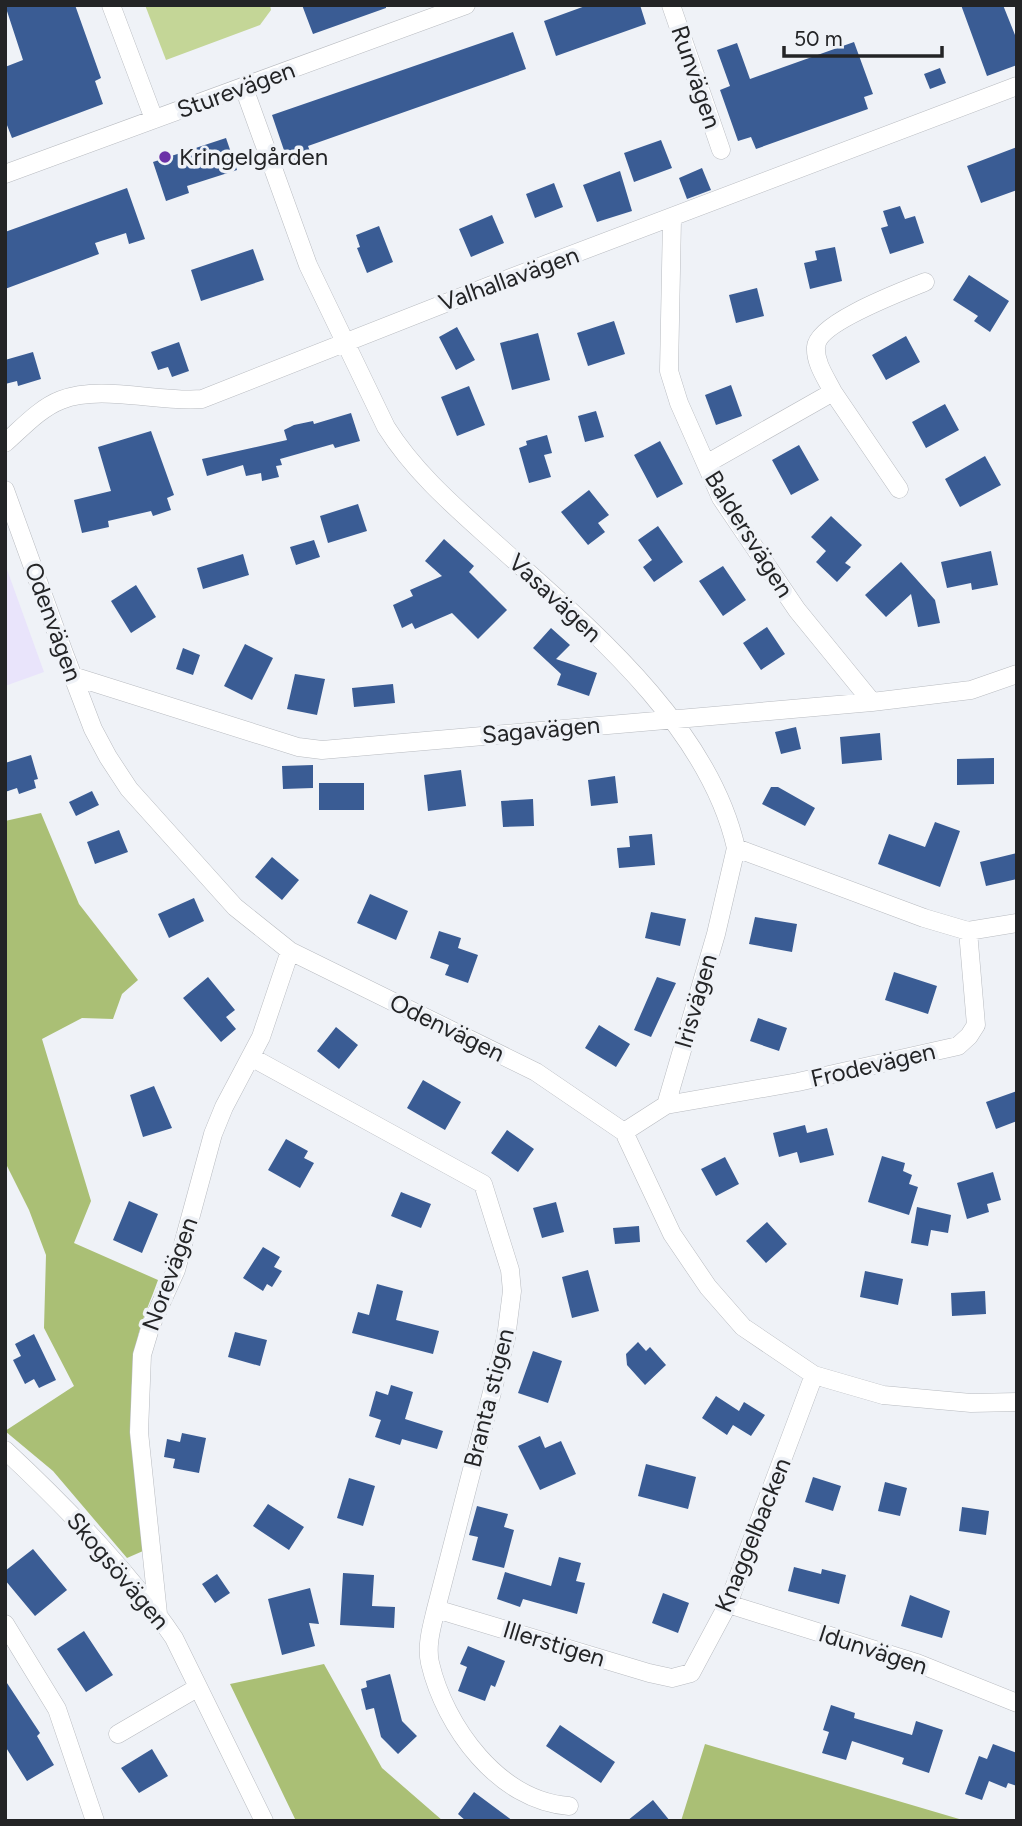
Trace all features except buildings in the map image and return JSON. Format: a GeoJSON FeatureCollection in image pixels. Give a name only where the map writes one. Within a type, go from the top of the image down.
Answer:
{"type":"FeatureCollection","features":[{"type":"Feature","properties":{"kind":"street"},"geometry":{"type":"LineString","coordinates":[[111,5],[154,119]]}},
{"type":"Feature","properties":{"kind":"street","name":"Sturevägen"},"geometry":{"type":"LineString","coordinates":[[5,174],[466,5]]}},
{"type":"Feature","properties":{"kind":"street","name":"Runvägen"},"geometry":{"type":"LineString","coordinates":[[671,5],[721,150]]}},
{"type":"Feature","properties":{"kind":"street","name":"Valhallavägen"},"geometry":{"type":"LineString","coordinates":[[5,443],[42,412],[70,397],[110,395],[174,402],[202,400],[344,342],[1017,86]]}},
{"type":"Feature","properties":{"kind":"street","name":"Vasavägen"},"geometry":{"type":"LineString","coordinates":[[244,88],[308,265],[386,427],[419,472],[628,667],[671,719],[697,756],[732,828],[736,848]]}},
{"type":"Feature","properties":{"kind":"street","name":"Baldersvägen"},"geometry":{"type":"LineString","coordinates":[[672,219],[669,371],[706,464],[721,498],[797,610],[872,702]]}},
{"type":"Feature","properties":{"kind":"street"},"geometry":{"type":"LineString","coordinates":[[899,489],[833,392],[817,361],[815,344],[824,330],[878,302],[925,282]]}},
{"type":"Feature","properties":{"kind":"street"},"geometry":{"type":"LineString","coordinates":[[706,464],[833,392]]}},
{"type":"Feature","properties":{"kind":"street","name":"Odenvägen"},"geometry":{"type":"LineString","coordinates":[[5,490],[93,729],[129,789],[234,907],[290,951],[536,1072],[624,1132]]}},
{"type":"Feature","properties":{"kind":"street","name":"Sagavägen"},"geometry":{"type":"LineString","coordinates":[[73,676],[298,747],[322,750],[872,702],[971,690],[1017,674]]}},
{"type":"Feature","properties":{"kind":"street"},"geometry":{"type":"LineString","coordinates":[[736,848],[924,918],[968,930],[1017,923]]}},
{"type":"Feature","properties":{"kind":"street","name":"Irisvägen"},"geometry":{"type":"LineString","coordinates":[[666,1105],[716,934],[736,848]]}},
{"type":"Feature","properties":{"kind":"street","name":"Frodevägen"},"geometry":{"type":"LineString","coordinates":[[666,1105],[798,1082],[958,1046],[969,1037],[976,1025],[968,930]]}},
{"type":"Feature","properties":{"kind":"street","name":"Norevägen"},"geometry":{"type":"LineString","coordinates":[[158,1614],[139,1432],[142,1355],[151,1325],[176,1270],[213,1134],[251,1057],[272,1007],[290,951]]}},
{"type":"Feature","properties":{"kind":"street","name":"Branta stigen"},"geometry":{"type":"LineString","coordinates":[[251,1057],[483,1184],[510,1270],[512,1291],[508,1326],[429,1639],[430,1661],[451,1714],[480,1758],[522,1794],[547,1804],[569,1805]]}},
{"type":"Feature","properties":{"kind":"street"},"geometry":{"type":"LineString","coordinates":[[666,1105],[624,1132],[672,1234],[708,1287],[743,1328],[814,1376],[883,1395],[971,1404],[1017,1402]]}},
{"type":"Feature","properties":{"kind":"street","name":"Knaggelbacken"},"geometry":{"type":"LineString","coordinates":[[672,1678],[691,1673],[727,1604],[814,1376]]}},
{"type":"Feature","properties":{"kind":"street","name":"Skogsövägen"},"geometry":{"type":"LineString","coordinates":[[5,1450],[48,1490],[158,1614],[174,1638],[264,1821]]}},
{"type":"Feature","properties":{"kind":"street","name":"Idunvägen"},"geometry":{"type":"LineString","coordinates":[[727,1604],[917,1663],[1017,1703]]}},
{"type":"Feature","properties":{"kind":"street","name":"Illerstigen"},"geometry":{"type":"LineString","coordinates":[[436,1609],[672,1678]]}},
{"type":"Feature","properties":{"kind":"street"},"geometry":{"type":"LineString","coordinates":[[5,1624],[57,1709],[95,1821]]}},
{"type":"Feature","properties":{"kind":"street"},"geometry":{"type":"LineString","coordinates":[[118,1734],[197,1688]]}},
{"type":"Feature","properties":{"kind":"shaded area"},"geometry":{"type":"Polygon","coordinates":[[[5,564],[44,672],[5,686],[5,564]]]}},
{"type":"Feature","properties":{"kind":"green space"},"geometry":{"type":"Polygon","coordinates":[[[145,5],[270,5],[271,10],[260,25],[166,60],[145,5]]]}},
{"type":"Feature","properties":{"kind":"green space"},"geometry":{"type":"Polygon","coordinates":[[[41,813],[79,904],[138,980],[122,994],[113,1019],[82,1018],[42,1039],[91,1201],[74,1243],[158,1280],[139,1333],[133,1367],[132,1446],[143,1551],[127,1558],[53,1471],[5,1431],[74,1386],[44,1328],[46,1255],[29,1210],[5,1162],[5,821],[41,813]]]}},
{"type":"Feature","properties":{"kind":"green space"},"geometry":{"type":"Polygon","coordinates":[[[324,1664],[382,1768],[443,1821],[296,1821],[230,1684],[324,1664]]]}},
{"type":"Feature","properties":{"kind":"green space"},"geometry":{"type":"Polygon","coordinates":[[[705,1744],[966,1821],[681,1821],[705,1744]]]}},
{"type":"Feature","properties":{"kind":"place","name":"Kringelgården"},"geometry":{"type":"Point","coordinates":[165,157]}}]}
